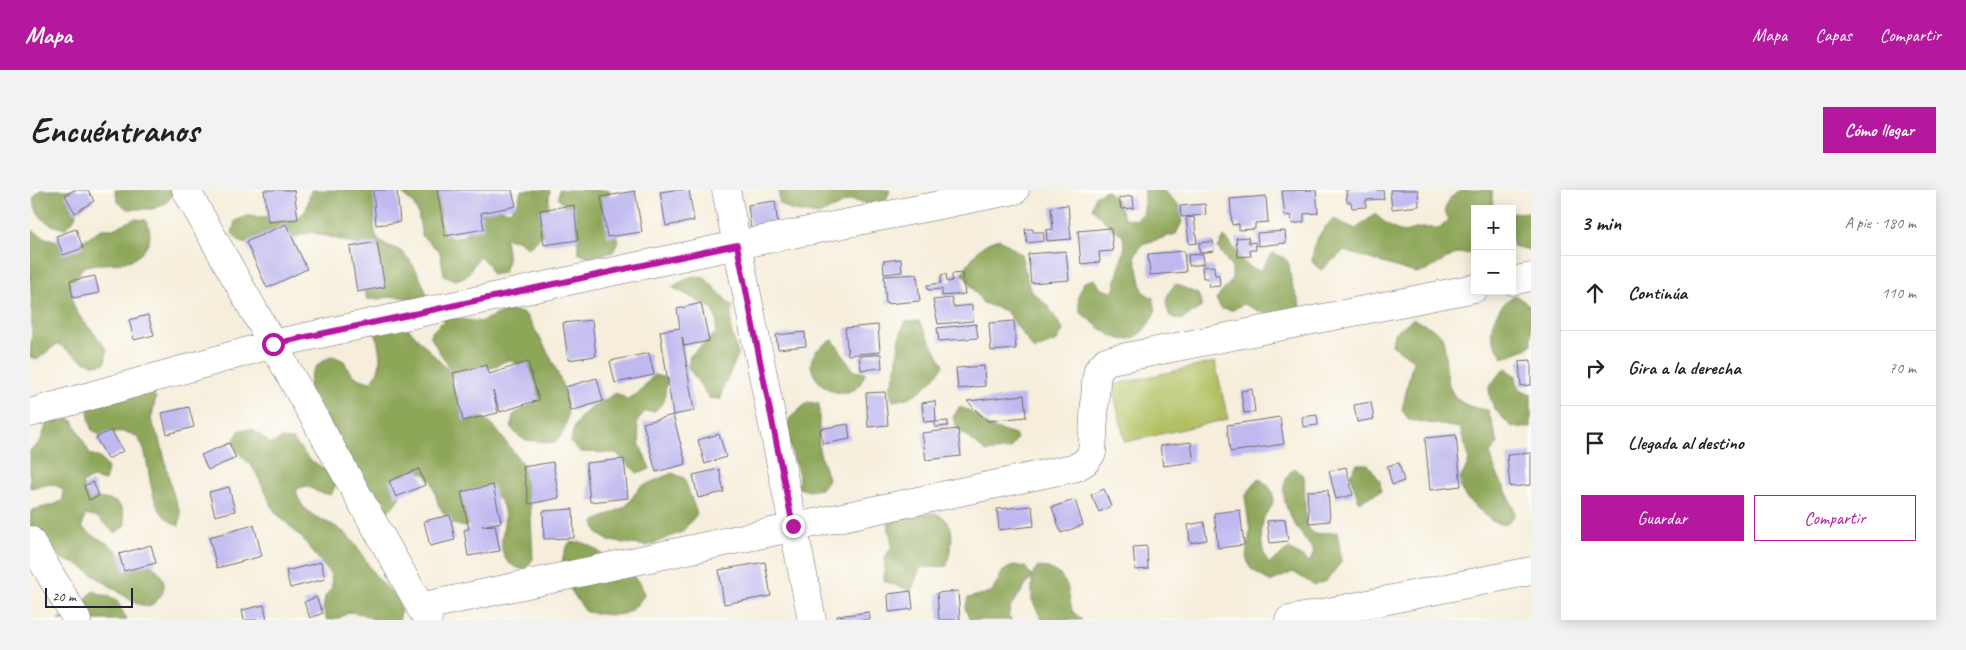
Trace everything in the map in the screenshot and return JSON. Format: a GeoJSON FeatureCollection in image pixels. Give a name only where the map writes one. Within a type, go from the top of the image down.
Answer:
{"type":"FeatureCollection","features":[{"type":"Feature","properties":{"kind":"street"},"geometry":{"type":"LineString","coordinates":[[186,190],[424,613],[793,526],[1077,467],[1085,462],[1092,453],[1096,382],[1098,370],[1106,361],[1471,289]]}},
{"type":"Feature","properties":{"kind":"street"},"geometry":{"type":"LineString","coordinates":[[726,190],[812,620]]}},
{"type":"Feature","properties":{"kind":"street"},"geometry":{"type":"LineString","coordinates":[[30,413],[273,344],[737,245],[1015,190]]}},
{"type":"Feature","properties":{"kind":"street"},"geometry":{"type":"LineString","coordinates":[[1516,280],[1531,277]]}},
{"type":"Feature","properties":{"kind":"street"},"geometry":{"type":"LineString","coordinates":[[30,540],[77,620]]}},
{"type":"Feature","properties":{"kind":"street"},"geometry":{"type":"LineString","coordinates":[[1289,620],[1531,571]]}},
{"type":"Feature","properties":{"kind":"green space"},"geometry":{"type":"Polygon","coordinates":[[[40,190],[76,190],[77,212],[73,221],[64,229],[52,225],[40,216],[33,199],[40,190]]]}},
{"type":"Feature","properties":{"kind":"green space"},"geometry":{"type":"Polygon","coordinates":[[[115,190],[174,190],[172,196],[164,205],[152,209],[127,209],[118,202],[115,190]]]}},
{"type":"Feature","properties":{"kind":"green space"},"geometry":{"type":"Polygon","coordinates":[[[311,190],[379,190],[374,222],[377,237],[382,243],[402,252],[406,256],[417,272],[427,295],[416,299],[391,297],[367,299],[363,288],[366,254],[359,245],[311,232],[287,240],[251,245],[240,242],[232,233],[235,221],[246,216],[298,218],[306,210],[311,190]]]}},
{"type":"Feature","properties":{"kind":"green space"},"geometry":{"type":"Polygon","coordinates":[[[398,190],[443,190],[440,221],[443,232],[453,239],[465,235],[476,214],[498,209],[510,211],[518,202],[521,190],[550,190],[547,222],[542,235],[528,247],[517,240],[505,238],[508,261],[503,273],[492,275],[488,264],[479,257],[466,277],[455,280],[444,275],[440,252],[422,236],[418,213],[413,203],[398,190]]]}},
{"type":"Feature","properties":{"kind":"green space"},"geometry":{"type":"Polygon","coordinates":[[[559,190],[610,190],[608,196],[609,216],[619,241],[613,252],[590,257],[579,253],[576,224],[574,218],[558,199],[559,190]]]}},
{"type":"Feature","properties":{"kind":"green space"},"geometry":{"type":"Polygon","coordinates":[[[779,190],[890,190],[886,200],[875,206],[851,200],[818,215],[790,210],[779,203],[779,190]]]}},
{"type":"Feature","properties":{"kind":"green space"},"geometry":{"type":"Polygon","coordinates":[[[1107,190],[1116,199],[1124,218],[1136,220],[1144,211],[1144,190],[1163,190],[1180,206],[1182,222],[1176,234],[1142,244],[1135,256],[1143,292],[1153,298],[1156,310],[1139,335],[1130,339],[1112,336],[1080,312],[1078,297],[1084,282],[1095,279],[1101,289],[1113,292],[1125,246],[1122,234],[1111,228],[1092,208],[1095,196],[1107,190]]]}},
{"type":"Feature","properties":{"kind":"green space"},"geometry":{"type":"Polygon","coordinates":[[[1461,190],[1492,190],[1493,205],[1471,205],[1471,254],[1457,253],[1426,271],[1415,273],[1344,251],[1321,270],[1312,262],[1318,238],[1325,227],[1334,219],[1356,229],[1375,214],[1387,224],[1402,231],[1419,228],[1439,229],[1448,220],[1445,209],[1450,198],[1461,190]]]}},
{"type":"Feature","properties":{"kind":"green space"},"geometry":{"type":"Polygon","coordinates":[[[1531,212],[1531,250],[1516,247],[1516,213],[1531,212]]]}},
{"type":"Feature","properties":{"kind":"green space"},"geometry":{"type":"Polygon","coordinates":[[[134,219],[146,220],[148,224],[150,238],[145,249],[132,260],[83,267],[75,281],[72,293],[73,303],[77,312],[107,350],[105,363],[99,365],[86,362],[57,344],[38,359],[30,357],[32,330],[30,229],[46,238],[70,244],[81,242],[101,229],[113,229],[134,219]]]}},
{"type":"Feature","properties":{"kind":"green space"},"geometry":{"type":"Polygon","coordinates":[[[1224,237],[1247,265],[1260,271],[1272,253],[1283,257],[1288,262],[1293,286],[1301,306],[1293,311],[1279,315],[1259,311],[1243,304],[1233,310],[1221,309],[1216,299],[1232,280],[1232,268],[1218,248],[1224,237]]]}},
{"type":"Feature","properties":{"kind":"green space"},"geometry":{"type":"Polygon","coordinates":[[[1000,239],[1021,254],[1030,290],[1048,306],[1063,330],[1057,341],[1034,350],[1006,311],[983,303],[962,273],[982,247],[1000,239]]]}},
{"type":"Feature","properties":{"kind":"green space"},"geometry":{"type":"Polygon","coordinates":[[[692,276],[704,277],[732,306],[731,330],[738,355],[722,391],[721,399],[709,398],[688,367],[690,356],[716,333],[717,321],[713,309],[672,287],[692,276]]]}},
{"type":"Feature","properties":{"kind":"green space"},"geometry":{"type":"Polygon","coordinates":[[[1176,284],[1198,294],[1203,306],[1181,320],[1170,316],[1166,302],[1170,291],[1176,284]]]}},
{"type":"Feature","properties":{"kind":"green space"},"geometry":{"type":"Polygon","coordinates":[[[1515,295],[1531,306],[1531,345],[1526,349],[1503,358],[1493,339],[1492,330],[1498,312],[1515,295]]]}},
{"type":"Feature","properties":{"kind":"green space"},"geometry":{"type":"Polygon","coordinates":[[[514,311],[525,314],[542,342],[560,380],[566,399],[567,417],[563,432],[552,444],[520,437],[511,427],[513,415],[534,403],[538,392],[531,369],[508,360],[462,381],[451,375],[430,334],[447,317],[480,322],[502,312],[514,311]]]}},
{"type":"Feature","properties":{"kind":"green space"},"geometry":{"type":"Polygon","coordinates":[[[1413,319],[1434,329],[1443,337],[1447,375],[1449,385],[1454,394],[1461,402],[1472,407],[1488,410],[1498,443],[1490,453],[1492,461],[1510,499],[1515,515],[1505,525],[1493,522],[1466,498],[1458,484],[1469,461],[1460,428],[1409,420],[1402,410],[1413,360],[1392,345],[1394,333],[1413,319]]]}},
{"type":"Feature","properties":{"kind":"green space"},"geometry":{"type":"Polygon","coordinates":[[[919,321],[944,365],[923,389],[910,397],[893,401],[889,389],[895,373],[902,330],[905,322],[919,321]]]}},
{"type":"Feature","properties":{"kind":"green space"},"geometry":{"type":"Polygon","coordinates":[[[405,325],[447,369],[455,393],[461,403],[492,424],[522,463],[527,473],[533,559],[525,570],[512,565],[505,558],[502,549],[504,509],[499,500],[491,494],[474,519],[465,527],[453,524],[438,504],[432,481],[423,473],[410,470],[402,479],[402,489],[399,497],[388,511],[366,484],[309,391],[310,378],[314,369],[333,356],[344,361],[354,375],[371,382],[376,376],[380,363],[375,328],[405,325]]]}},
{"type":"Feature","properties":{"kind":"green space"},"geometry":{"type":"Polygon","coordinates":[[[833,340],[854,371],[866,373],[860,384],[851,392],[840,393],[828,389],[819,382],[813,372],[812,360],[818,349],[833,340]]]}},
{"type":"Feature","properties":{"kind":"green space"},"geometry":{"type":"Polygon","coordinates":[[[1215,362],[1228,419],[1125,442],[1112,385],[1215,362]]]}},
{"type":"Feature","properties":{"kind":"green space"},"geometry":{"type":"Polygon","coordinates":[[[1506,368],[1516,376],[1518,387],[1528,394],[1531,393],[1531,428],[1512,427],[1493,405],[1489,386],[1506,368]]]}},
{"type":"Feature","properties":{"kind":"green space"},"geometry":{"type":"Polygon","coordinates":[[[654,375],[667,378],[664,402],[655,411],[644,412],[637,422],[640,445],[650,469],[637,473],[616,453],[580,452],[571,443],[576,424],[586,412],[616,393],[627,399],[637,394],[654,375]]]}},
{"type":"Feature","properties":{"kind":"green space"},"geometry":{"type":"Polygon","coordinates":[[[148,389],[156,397],[151,420],[161,443],[172,491],[181,514],[179,526],[165,517],[157,505],[142,446],[135,436],[121,432],[101,436],[91,429],[87,405],[148,389]]]}},
{"type":"Feature","properties":{"kind":"green space"},"geometry":{"type":"Polygon","coordinates":[[[808,402],[819,404],[819,450],[828,479],[821,489],[809,491],[798,488],[799,475],[785,430],[790,418],[808,402]]]}},
{"type":"Feature","properties":{"kind":"green space"},"geometry":{"type":"Polygon","coordinates":[[[959,407],[971,411],[989,427],[1015,435],[1017,438],[1010,449],[986,452],[958,429],[953,418],[959,407]]]}},
{"type":"Feature","properties":{"kind":"green space"},"geometry":{"type":"Polygon","coordinates":[[[61,414],[73,421],[90,454],[100,458],[108,468],[105,481],[93,478],[82,483],[85,494],[113,501],[118,504],[124,515],[125,526],[115,533],[97,517],[85,515],[82,527],[122,555],[149,565],[161,574],[164,585],[163,590],[158,599],[149,607],[135,603],[79,565],[46,553],[30,534],[31,511],[63,500],[63,489],[52,484],[30,488],[30,450],[41,439],[49,416],[61,414]]]}},
{"type":"Feature","properties":{"kind":"green space"},"geometry":{"type":"Polygon","coordinates":[[[252,429],[271,444],[281,439],[293,440],[309,459],[330,473],[336,484],[331,495],[318,492],[307,486],[296,489],[299,499],[310,513],[347,535],[376,576],[399,602],[399,620],[375,620],[362,614],[350,612],[339,618],[327,620],[323,609],[325,597],[332,587],[331,575],[302,538],[275,512],[254,469],[237,451],[234,440],[240,430],[252,429]]]}},
{"type":"Feature","properties":{"kind":"green space"},"geometry":{"type":"Polygon","coordinates":[[[1357,464],[1368,464],[1380,481],[1381,491],[1359,502],[1350,475],[1357,464]]]}},
{"type":"Feature","properties":{"kind":"green space"},"geometry":{"type":"Polygon","coordinates":[[[1294,468],[1304,476],[1306,525],[1314,534],[1337,532],[1342,561],[1326,581],[1314,585],[1293,572],[1270,582],[1250,568],[1246,556],[1250,531],[1245,497],[1258,478],[1269,487],[1273,494],[1273,502],[1264,517],[1261,535],[1262,548],[1269,564],[1289,549],[1310,562],[1314,551],[1293,522],[1284,499],[1284,488],[1287,478],[1294,468]]]}},
{"type":"Feature","properties":{"kind":"green space"},"geometry":{"type":"Polygon","coordinates":[[[672,473],[684,478],[697,514],[682,532],[647,546],[609,541],[598,534],[594,522],[626,506],[640,487],[672,473]]]}},
{"type":"Feature","properties":{"kind":"green space"},"geometry":{"type":"Polygon","coordinates":[[[935,513],[948,523],[951,529],[952,535],[947,566],[920,568],[911,591],[884,581],[885,557],[892,546],[888,523],[911,515],[935,513]]]}},
{"type":"Feature","properties":{"kind":"green space"},"geometry":{"type":"Polygon","coordinates":[[[580,542],[591,546],[632,575],[641,584],[644,595],[633,609],[614,615],[586,612],[566,580],[562,562],[569,543],[580,542]]]}},
{"type":"Feature","properties":{"kind":"green space"},"geometry":{"type":"Polygon","coordinates":[[[1014,565],[1025,567],[1032,576],[1037,567],[1049,568],[1060,575],[1067,585],[1072,611],[1082,620],[1042,620],[1032,600],[1032,577],[1011,606],[1008,617],[1012,620],[970,620],[965,609],[968,598],[992,592],[1003,571],[1014,565]]]}},
{"type":"Feature","properties":{"kind":"green space"},"geometry":{"type":"Polygon","coordinates":[[[93,591],[116,599],[127,620],[56,620],[69,617],[93,591]]]}},
{"type":"Feature","properties":{"kind":"building"},"geometry":{"type":"Polygon","coordinates":[[[74,190],[88,190],[94,201],[75,213],[65,195],[74,190]]]}},
{"type":"Feature","properties":{"kind":"building"},"geometry":{"type":"Polygon","coordinates":[[[264,190],[294,190],[298,219],[268,222],[264,190]]]}},
{"type":"Feature","properties":{"kind":"building"},"geometry":{"type":"Polygon","coordinates":[[[373,190],[397,190],[400,222],[376,225],[373,190]]]}},
{"type":"Feature","properties":{"kind":"building"},"geometry":{"type":"Polygon","coordinates":[[[437,190],[512,190],[516,206],[481,213],[484,229],[445,236],[437,190]]]}},
{"type":"Feature","properties":{"kind":"building"},"geometry":{"type":"Polygon","coordinates":[[[689,190],[694,221],[666,226],[660,192],[689,190]]]}},
{"type":"Feature","properties":{"kind":"building"},"geometry":{"type":"Polygon","coordinates":[[[1316,190],[1318,213],[1304,214],[1304,222],[1292,224],[1291,215],[1285,216],[1282,191],[1316,190]]]}},
{"type":"Feature","properties":{"kind":"building"},"geometry":{"type":"Polygon","coordinates":[[[1346,190],[1383,190],[1384,199],[1366,200],[1366,207],[1352,208],[1351,202],[1347,202],[1346,190]]]}},
{"type":"Feature","properties":{"kind":"building"},"geometry":{"type":"Polygon","coordinates":[[[1390,190],[1418,190],[1419,206],[1392,209],[1390,190]]]}},
{"type":"Feature","properties":{"kind":"building"},"geometry":{"type":"Polygon","coordinates":[[[635,191],[642,232],[607,237],[601,197],[635,191]]]}},
{"type":"Feature","properties":{"kind":"building"},"geometry":{"type":"Polygon","coordinates":[[[1133,196],[1134,208],[1121,209],[1119,198],[1133,196]]]}},
{"type":"Feature","properties":{"kind":"building"},"geometry":{"type":"Polygon","coordinates":[[[1266,196],[1268,222],[1255,223],[1255,229],[1239,230],[1239,224],[1232,225],[1230,199],[1266,196]]]}},
{"type":"Feature","properties":{"kind":"building"},"geometry":{"type":"Polygon","coordinates":[[[775,201],[778,226],[751,230],[748,205],[775,201]]]}},
{"type":"Feature","properties":{"kind":"building"},"geometry":{"type":"Polygon","coordinates":[[[1205,204],[1206,215],[1181,217],[1180,206],[1205,204]]]}},
{"type":"Feature","properties":{"kind":"building"},"geometry":{"type":"Polygon","coordinates":[[[574,205],[578,240],[544,245],[540,210],[574,205]]]}},
{"type":"Feature","properties":{"kind":"building"},"geometry":{"type":"Polygon","coordinates":[[[1068,205],[1071,239],[1047,241],[1046,230],[1053,229],[1051,207],[1068,205]]]}},
{"type":"Feature","properties":{"kind":"building"},"geometry":{"type":"Polygon","coordinates":[[[1194,217],[1197,243],[1189,244],[1186,218],[1194,217]]]}},
{"type":"Feature","properties":{"kind":"building"},"geometry":{"type":"Polygon","coordinates":[[[286,224],[307,269],[267,288],[246,242],[286,224]]]}},
{"type":"Feature","properties":{"kind":"building"},"geometry":{"type":"Polygon","coordinates":[[[1111,228],[1113,251],[1099,252],[1100,262],[1081,264],[1078,231],[1111,228]]]}},
{"type":"Feature","properties":{"kind":"building"},"geometry":{"type":"Polygon","coordinates":[[[76,229],[83,248],[63,255],[56,236],[76,229]]]}},
{"type":"Feature","properties":{"kind":"building"},"geometry":{"type":"Polygon","coordinates":[[[1025,229],[1033,229],[1033,232],[1043,232],[1044,241],[1027,243],[1025,229]]]}},
{"type":"Feature","properties":{"kind":"building"},"geometry":{"type":"Polygon","coordinates":[[[1285,231],[1286,243],[1258,246],[1257,233],[1285,231]]]}},
{"type":"Feature","properties":{"kind":"building"},"geometry":{"type":"Polygon","coordinates":[[[1248,237],[1249,243],[1255,242],[1256,250],[1250,250],[1251,256],[1238,257],[1236,238],[1248,237]]]}},
{"type":"Feature","properties":{"kind":"building"},"geometry":{"type":"Polygon","coordinates":[[[1213,241],[1214,251],[1200,253],[1199,243],[1213,241]]]}},
{"type":"Feature","properties":{"kind":"building"},"geometry":{"type":"Polygon","coordinates":[[[377,242],[385,287],[357,292],[350,247],[377,242]]]}},
{"type":"Feature","properties":{"kind":"building"},"geometry":{"type":"Polygon","coordinates":[[[1066,251],[1069,280],[1031,283],[1028,254],[1066,251]]]}},
{"type":"Feature","properties":{"kind":"building"},"geometry":{"type":"Polygon","coordinates":[[[1184,251],[1186,272],[1150,275],[1148,254],[1184,251]]]}},
{"type":"Feature","properties":{"kind":"building"},"geometry":{"type":"Polygon","coordinates":[[[1203,254],[1204,264],[1189,266],[1188,255],[1203,254]]]}},
{"type":"Feature","properties":{"kind":"building"},"geometry":{"type":"Polygon","coordinates":[[[901,259],[902,272],[884,274],[883,261],[901,259]]]}},
{"type":"Feature","properties":{"kind":"building"},"geometry":{"type":"Polygon","coordinates":[[[1214,266],[1215,275],[1219,275],[1220,286],[1209,287],[1208,278],[1203,278],[1202,267],[1214,266]]]}},
{"type":"Feature","properties":{"kind":"building"},"geometry":{"type":"Polygon","coordinates":[[[962,273],[965,294],[942,296],[942,289],[928,290],[927,285],[941,283],[941,275],[946,274],[947,282],[952,281],[952,274],[962,273]]]}},
{"type":"Feature","properties":{"kind":"building"},"geometry":{"type":"Polygon","coordinates":[[[917,274],[920,301],[886,304],[884,276],[917,274]]]}},
{"type":"Feature","properties":{"kind":"building"},"geometry":{"type":"Polygon","coordinates":[[[95,276],[99,293],[73,298],[70,281],[95,276]]]}},
{"type":"Feature","properties":{"kind":"building"},"geometry":{"type":"Polygon","coordinates":[[[952,298],[953,307],[972,305],[973,321],[938,324],[933,300],[952,298]]]}},
{"type":"Feature","properties":{"kind":"building"},"geometry":{"type":"Polygon","coordinates":[[[701,303],[709,341],[684,346],[682,337],[694,411],[673,415],[660,331],[680,328],[677,309],[701,303]]]}},
{"type":"Feature","properties":{"kind":"building"},"geometry":{"type":"Polygon","coordinates":[[[148,315],[154,335],[134,340],[129,320],[148,315]]]}},
{"type":"Feature","properties":{"kind":"building"},"geometry":{"type":"Polygon","coordinates":[[[592,320],[596,356],[568,360],[563,323],[592,320]]]}},
{"type":"Feature","properties":{"kind":"building"},"geometry":{"type":"Polygon","coordinates":[[[1014,321],[1016,349],[991,351],[989,323],[1014,321]]]}},
{"type":"Feature","properties":{"kind":"building"},"geometry":{"type":"Polygon","coordinates":[[[976,324],[978,338],[939,341],[937,328],[976,324]]]}},
{"type":"Feature","properties":{"kind":"building"},"geometry":{"type":"Polygon","coordinates":[[[878,325],[880,352],[848,355],[845,328],[878,325]]]}},
{"type":"Feature","properties":{"kind":"building"},"geometry":{"type":"Polygon","coordinates":[[[805,332],[806,346],[778,349],[776,335],[805,332]]]}},
{"type":"Feature","properties":{"kind":"building"},"geometry":{"type":"Polygon","coordinates":[[[649,353],[654,375],[615,383],[610,361],[649,353]]]}},
{"type":"Feature","properties":{"kind":"building"},"geometry":{"type":"Polygon","coordinates":[[[881,354],[882,368],[861,370],[859,356],[881,354]]]}},
{"type":"Feature","properties":{"kind":"building"},"geometry":{"type":"Polygon","coordinates":[[[1531,360],[1531,385],[1521,386],[1519,361],[1531,360]]]}},
{"type":"Feature","properties":{"kind":"building"},"geometry":{"type":"Polygon","coordinates":[[[528,362],[539,400],[500,412],[493,391],[498,413],[463,421],[453,373],[487,365],[489,374],[528,362]]]}},
{"type":"Feature","properties":{"kind":"building"},"geometry":{"type":"Polygon","coordinates":[[[984,366],[985,386],[958,389],[956,368],[984,366]]]}},
{"type":"Feature","properties":{"kind":"building"},"geometry":{"type":"Polygon","coordinates":[[[597,378],[603,401],[571,411],[565,387],[597,378]]]}},
{"type":"Feature","properties":{"kind":"building"},"geometry":{"type":"Polygon","coordinates":[[[1252,389],[1255,412],[1244,413],[1241,391],[1252,389]]]}},
{"type":"Feature","properties":{"kind":"building"},"geometry":{"type":"Polygon","coordinates":[[[885,392],[888,425],[868,427],[866,393],[885,392]]]}},
{"type":"Feature","properties":{"kind":"building"},"geometry":{"type":"Polygon","coordinates":[[[1024,395],[1026,417],[987,421],[967,401],[1024,395]]]}},
{"type":"Feature","properties":{"kind":"building"},"geometry":{"type":"Polygon","coordinates":[[[935,401],[936,421],[924,422],[922,403],[935,401]]]}},
{"type":"Feature","properties":{"kind":"building"},"geometry":{"type":"Polygon","coordinates":[[[1371,402],[1374,419],[1357,422],[1354,405],[1371,402]]]}},
{"type":"Feature","properties":{"kind":"building"},"geometry":{"type":"Polygon","coordinates":[[[189,407],[194,427],[167,434],[162,413],[189,407]]]}},
{"type":"Feature","properties":{"kind":"building"},"geometry":{"type":"Polygon","coordinates":[[[673,415],[686,464],[656,472],[643,423],[673,415]]]}},
{"type":"Feature","properties":{"kind":"building"},"geometry":{"type":"Polygon","coordinates":[[[1317,415],[1318,425],[1303,427],[1302,417],[1317,415]]]}},
{"type":"Feature","properties":{"kind":"building"},"geometry":{"type":"Polygon","coordinates":[[[1280,417],[1284,444],[1230,452],[1227,425],[1280,417]]]}},
{"type":"Feature","properties":{"kind":"building"},"geometry":{"type":"Polygon","coordinates":[[[948,421],[948,426],[935,427],[935,422],[948,421]]]}},
{"type":"Feature","properties":{"kind":"building"},"geometry":{"type":"Polygon","coordinates":[[[848,424],[850,439],[823,444],[820,429],[848,424]]]}},
{"type":"Feature","properties":{"kind":"building"},"geometry":{"type":"Polygon","coordinates":[[[958,429],[961,456],[926,460],[922,433],[958,429]]]}},
{"type":"Feature","properties":{"kind":"building"},"geometry":{"type":"Polygon","coordinates":[[[111,430],[123,451],[108,459],[96,438],[111,430]]]}},
{"type":"Feature","properties":{"kind":"building"},"geometry":{"type":"Polygon","coordinates":[[[719,434],[726,457],[705,464],[698,440],[719,434]]]}},
{"type":"Feature","properties":{"kind":"building"},"geometry":{"type":"Polygon","coordinates":[[[1456,435],[1461,486],[1430,490],[1425,438],[1456,435]]]}},
{"type":"Feature","properties":{"kind":"building"},"geometry":{"type":"Polygon","coordinates":[[[1191,442],[1194,462],[1163,466],[1160,446],[1191,442]]]}},
{"type":"Feature","properties":{"kind":"building"},"geometry":{"type":"Polygon","coordinates":[[[229,443],[236,458],[208,470],[201,455],[229,443]]]}},
{"type":"Feature","properties":{"kind":"building"},"geometry":{"type":"Polygon","coordinates":[[[1531,453],[1531,485],[1510,487],[1507,455],[1531,453]]]}},
{"type":"Feature","properties":{"kind":"building"},"geometry":{"type":"Polygon","coordinates":[[[624,459],[628,498],[590,502],[586,463],[624,459]]]}},
{"type":"Feature","properties":{"kind":"building"},"geometry":{"type":"Polygon","coordinates":[[[553,462],[559,498],[529,504],[523,467],[553,462]]]}},
{"type":"Feature","properties":{"kind":"building"},"geometry":{"type":"Polygon","coordinates":[[[1399,463],[1404,481],[1392,485],[1387,466],[1399,463]]]}},
{"type":"Feature","properties":{"kind":"building"},"geometry":{"type":"Polygon","coordinates":[[[1346,467],[1353,495],[1336,499],[1329,471],[1346,467]]]}},
{"type":"Feature","properties":{"kind":"building"},"geometry":{"type":"Polygon","coordinates":[[[419,469],[425,485],[396,497],[389,481],[419,469]]]}},
{"type":"Feature","properties":{"kind":"building"},"geometry":{"type":"Polygon","coordinates":[[[719,469],[724,492],[698,498],[693,475],[719,469]]]}},
{"type":"Feature","properties":{"kind":"building"},"geometry":{"type":"Polygon","coordinates":[[[93,482],[99,496],[89,500],[84,486],[93,482]]]}},
{"type":"Feature","properties":{"kind":"building"},"geometry":{"type":"Polygon","coordinates":[[[493,485],[501,522],[482,526],[495,525],[500,551],[468,556],[464,530],[469,529],[461,492],[493,485]]]}},
{"type":"Feature","properties":{"kind":"building"},"geometry":{"type":"Polygon","coordinates":[[[229,487],[235,511],[215,516],[209,492],[229,487]]]}},
{"type":"Feature","properties":{"kind":"building"},"geometry":{"type":"Polygon","coordinates":[[[1104,489],[1111,506],[1099,512],[1091,495],[1104,489]]]}},
{"type":"Feature","properties":{"kind":"building"},"geometry":{"type":"Polygon","coordinates":[[[1328,490],[1330,521],[1309,523],[1307,491],[1328,490]]]}},
{"type":"Feature","properties":{"kind":"building"},"geometry":{"type":"Polygon","coordinates":[[[1075,500],[1083,525],[1061,533],[1052,507],[1075,500]]]}},
{"type":"Feature","properties":{"kind":"building"},"geometry":{"type":"Polygon","coordinates":[[[1032,506],[1034,526],[999,530],[997,509],[1032,506]]]}},
{"type":"Feature","properties":{"kind":"building"},"geometry":{"type":"Polygon","coordinates":[[[573,509],[574,538],[544,539],[543,511],[573,509]]]}},
{"type":"Feature","properties":{"kind":"building"},"geometry":{"type":"Polygon","coordinates":[[[1240,510],[1244,545],[1218,548],[1214,513],[1240,510]]]}},
{"type":"Feature","properties":{"kind":"building"},"geometry":{"type":"Polygon","coordinates":[[[450,515],[455,540],[430,546],[424,521],[450,515]]]}},
{"type":"Feature","properties":{"kind":"building"},"geometry":{"type":"Polygon","coordinates":[[[1285,519],[1288,541],[1270,543],[1267,521],[1285,519]]]}},
{"type":"Feature","properties":{"kind":"building"},"geometry":{"type":"Polygon","coordinates":[[[1204,522],[1207,540],[1190,543],[1188,525],[1204,522]]]}},
{"type":"Feature","properties":{"kind":"building"},"geometry":{"type":"Polygon","coordinates":[[[254,525],[262,556],[217,568],[209,537],[254,525]]]}},
{"type":"Feature","properties":{"kind":"building"},"geometry":{"type":"Polygon","coordinates":[[[151,545],[156,563],[124,571],[119,554],[151,545]]]}},
{"type":"Feature","properties":{"kind":"building"},"geometry":{"type":"Polygon","coordinates":[[[1147,546],[1148,569],[1135,570],[1133,547],[1147,546]]]}},
{"type":"Feature","properties":{"kind":"building"},"geometry":{"type":"Polygon","coordinates":[[[321,562],[325,579],[290,588],[286,571],[321,562]]]}},
{"type":"Feature","properties":{"kind":"building"},"geometry":{"type":"Polygon","coordinates":[[[765,562],[771,596],[724,604],[719,570],[765,562]]]}},
{"type":"Feature","properties":{"kind":"building"},"geometry":{"type":"Polygon","coordinates":[[[911,591],[913,609],[889,612],[888,594],[911,591]]]}},
{"type":"Feature","properties":{"kind":"building"},"geometry":{"type":"Polygon","coordinates":[[[958,591],[960,620],[939,620],[937,593],[958,591]]]}},
{"type":"Feature","properties":{"kind":"building"},"geometry":{"type":"Polygon","coordinates":[[[316,597],[323,613],[310,618],[304,602],[316,597]]]}},
{"type":"Feature","properties":{"kind":"building"},"geometry":{"type":"Polygon","coordinates":[[[264,605],[267,620],[244,620],[242,610],[264,605]]]}},
{"type":"Feature","properties":{"kind":"building"},"geometry":{"type":"Polygon","coordinates":[[[869,612],[870,620],[838,620],[837,616],[869,612]]]}},
{"type":"Feature","properties":{"kind":"route"},"geometry":{"type":"LineString","coordinates":[[273,344],[737,245],[793,526]]}}]}
